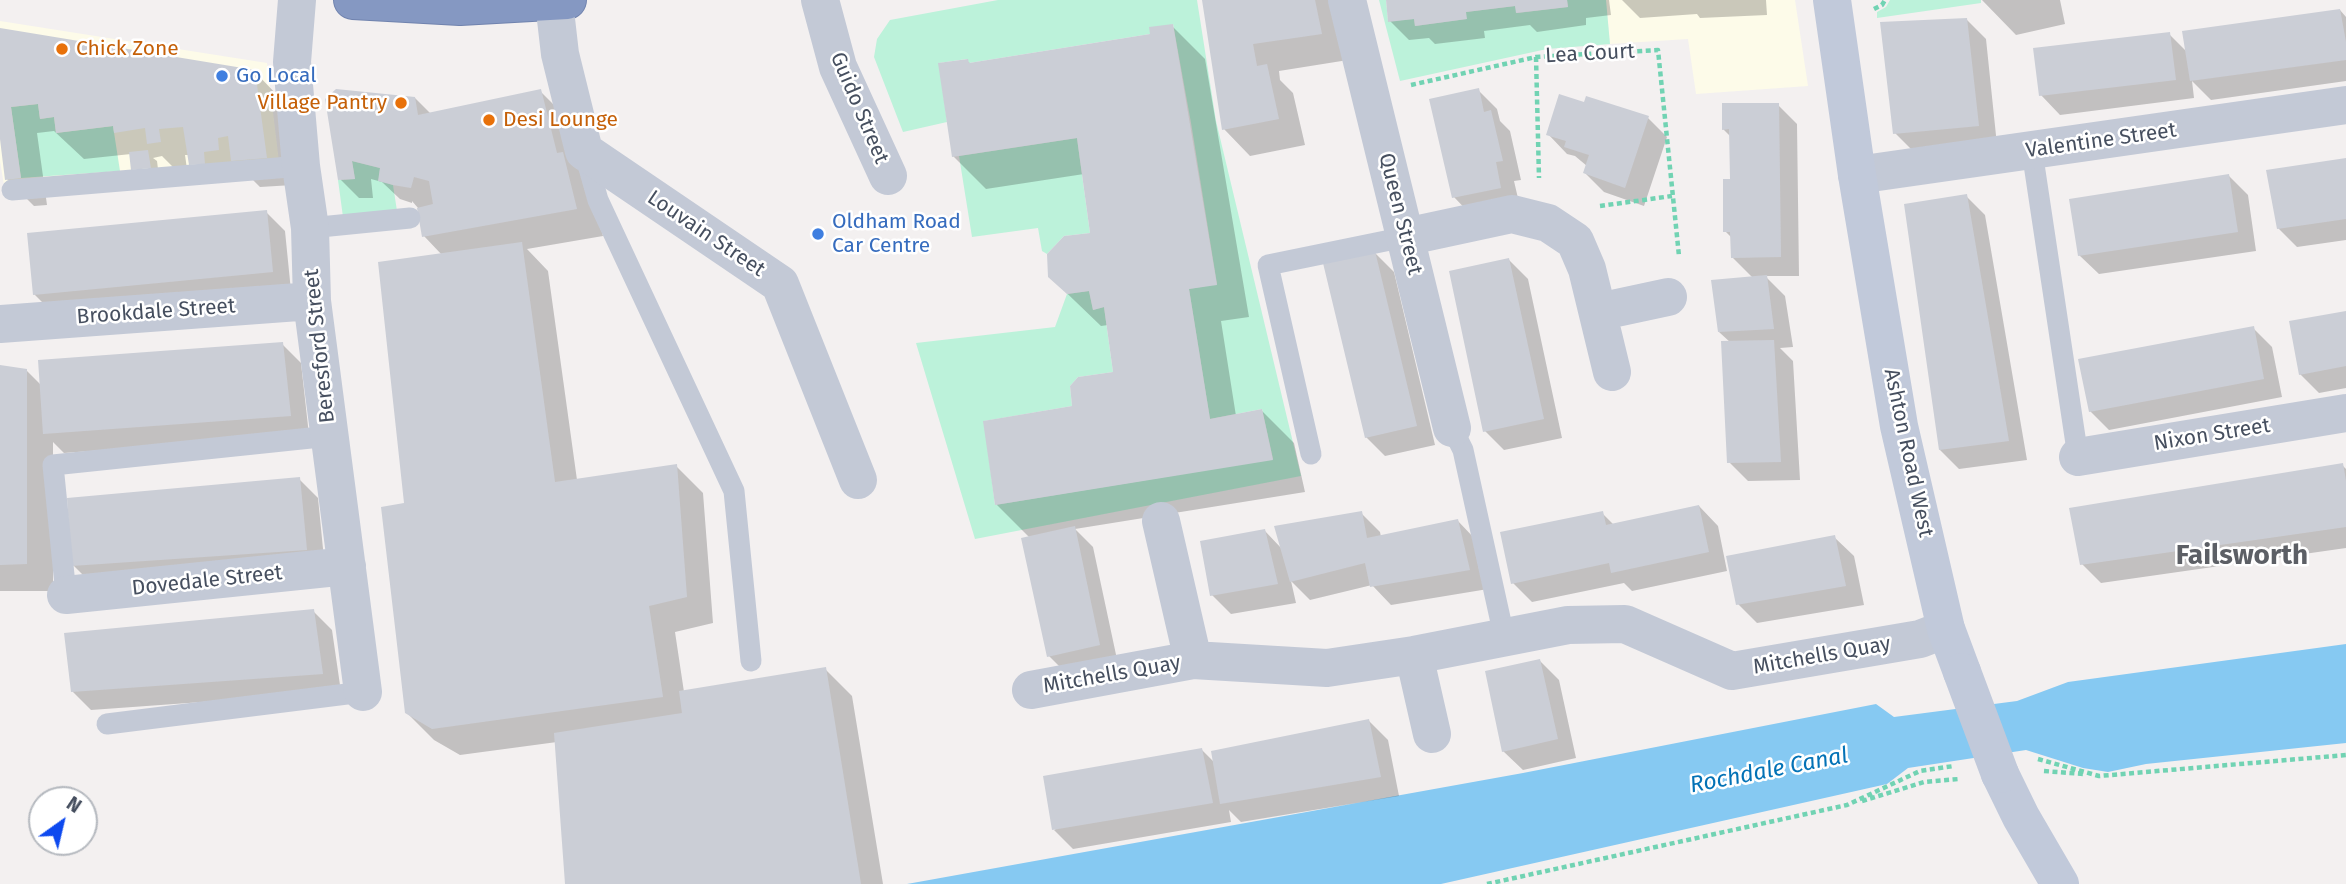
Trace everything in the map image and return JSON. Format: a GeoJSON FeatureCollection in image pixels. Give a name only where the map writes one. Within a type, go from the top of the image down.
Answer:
{"type":"FeatureCollection","features":[{"type":"Feature","properties":{"kind":"highway"},"geometry":{"type":"LineString","coordinates":[[353,0],[460,6],[560,1]]}},
{"type":"Feature","properties":{"kind":"street","name":"Beresford Street"},"geometry":{"type":"LineString","coordinates":[[297,0],[292,62],[301,166],[310,228],[312,301],[363,692]]}},
{"type":"Feature","properties":{"kind":"street","name":"Guido Street"},"geometry":{"type":"LineString","coordinates":[[820,0],[838,67],[888,176]]}},
{"type":"Feature","properties":{"kind":"street","name":"Queen Street"},"geometry":{"type":"LineString","coordinates":[[1347,0],[1452,428]]}},
{"type":"Feature","properties":{"kind":"street","name":"Ashton Road West"},"geometry":{"type":"LineString","coordinates":[[1832,0],[1857,175],[1899,426],[1946,629],[2000,774],[2021,817],[2060,884]]}},
{"type":"Feature","properties":{"kind":"street"},"geometry":{"type":"LineString","coordinates":[[560,1],[560,54],[584,151]]}},
{"type":"Feature","properties":{"kind":"street","name":"Valentine Street"},"geometry":{"type":"LineString","coordinates":[[1857,175],[2346,105]]}},
{"type":"Feature","properties":{"kind":"street","name":"Louvain Street"},"geometry":{"type":"LineString","coordinates":[[584,151],[780,284],[858,480]]}},
{"type":"Feature","properties":{"kind":"street"},"geometry":{"type":"LineString","coordinates":[[1405,237],[1512,214],[1548,223],[1575,241],[1587,269],[1612,372]]}},
{"type":"Feature","properties":{"kind":"street"},"geometry":{"type":"LineString","coordinates":[[1598,312],[1674,282]]}},
{"type":"Feature","properties":{"kind":"street","name":"Brookdale Street"},"geometry":{"type":"LineString","coordinates":[[0,324],[312,301]]}},
{"type":"Feature","properties":{"kind":"street","name":"Nixon Street"},"geometry":{"type":"LineString","coordinates":[[2078,457],[2346,413]]}},
{"type":"Feature","properties":{"kind":"street","name":"Mitchells Quay"},"geometry":{"type":"LineString","coordinates":[[1161,521],[1193,660]]}},
{"type":"Feature","properties":{"kind":"street","name":"Dovedale Street"},"geometry":{"type":"LineString","coordinates":[[66,595],[348,566]]}},
{"type":"Feature","properties":{"kind":"street","name":"Mitchells Quay"},"geometry":{"type":"LineString","coordinates":[[1031,690],[1193,660],[1327,668],[1414,655],[1568,625],[1625,624],[1732,671],[1920,639],[1946,629]]}},
{"type":"Feature","properties":{"kind":"street"},"geometry":{"type":"LineString","coordinates":[[1414,655],[1432,734]]}},
{"type":"Feature","properties":{"kind":"lane"},"geometry":{"type":"LineString","coordinates":[[584,151],[598,200],[734,491],[751,661]]}},
{"type":"Feature","properties":{"kind":"lane"},"geometry":{"type":"LineString","coordinates":[[2032,151],[2078,457]]}},
{"type":"Feature","properties":{"kind":"lane"},"geometry":{"type":"LineString","coordinates":[[12,190],[301,166]]}},
{"type":"Feature","properties":{"kind":"lane"},"geometry":{"type":"LineString","coordinates":[[310,228],[410,218]]}},
{"type":"Feature","properties":{"kind":"lane"},"geometry":{"type":"LineString","coordinates":[[1311,454],[1268,265],[1405,237]]}},
{"type":"Feature","properties":{"kind":"lane"},"geometry":{"type":"LineString","coordinates":[[1452,428],[1463,450],[1504,636]]}},
{"type":"Feature","properties":{"kind":"lane"},"geometry":{"type":"LineString","coordinates":[[66,595],[53,465],[330,436]]}},
{"type":"Feature","properties":{"kind":"lane"},"geometry":{"type":"LineString","coordinates":[[107,724],[363,692]]}},
{"type":"Feature","properties":{"kind":"path","name":"Lea Court"},"geometry":{"type":"LineString","coordinates":[[1406,86],[1536,57],[1658,50],[1672,197],[1674,282]]}},
{"type":"Feature","properties":{"kind":"path"},"geometry":{"type":"LineString","coordinates":[[1536,57],[1539,180]]}},
{"type":"Feature","properties":{"kind":"path"},"geometry":{"type":"LineString","coordinates":[[1596,206],[1672,197]]}},
{"type":"Feature","properties":{"kind":"path"},"geometry":{"type":"LineString","coordinates":[[2036,759],[2099,776],[2346,754]]}},
{"type":"Feature","properties":{"kind":"path"},"geometry":{"type":"LineString","coordinates":[[1488,884],[1847,805],[1920,771],[1959,765]]}},
{"type":"Feature","properties":{"kind":"shaded area"},"geometry":{"type":"Polygon","coordinates":[[[1606,0],[1795,0],[1808,86],[1696,94],[1688,39],[1610,44],[1606,0]]]}},
{"type":"Feature","properties":{"kind":"shaded area"},"geometry":{"type":"Polygon","coordinates":[[[0,21],[267,63],[279,162],[4,185],[0,161],[0,21]]]}},
{"type":"Feature","properties":{"kind":"green space"},"geometry":{"type":"Polygon","coordinates":[[[998,0],[1197,0],[1216,121],[1301,476],[975,539],[916,343],[1055,327],[1067,294],[1089,291],[1093,310],[1104,307],[1113,372],[1078,377],[1070,386],[1072,406],[984,421],[995,505],[1273,459],[1262,409],[1210,419],[1189,289],[1217,284],[1173,24],[1150,34],[969,63],[967,59],[939,63],[947,122],[903,132],[874,57],[877,39],[890,20],[998,0]]]}},
{"type":"Feature","properties":{"kind":"green space"},"geometry":{"type":"Polygon","coordinates":[[[1379,0],[1386,0],[1388,21],[1414,19],[1415,26],[1466,19],[1466,12],[1515,6],[1517,13],[1568,7],[1567,0],[1606,0],[1610,44],[1547,49],[1400,81],[1379,0]]]}},
{"type":"Feature","properties":{"kind":"green space"},"geometry":{"type":"Polygon","coordinates":[[[1890,0],[1981,0],[1981,3],[1877,18],[1877,12],[1886,7],[1890,0]]]}},
{"type":"Feature","properties":{"kind":"green space"},"geometry":{"type":"Polygon","coordinates":[[[38,104],[40,119],[54,117],[56,133],[113,126],[120,171],[21,178],[11,107],[38,104]]]}},
{"type":"Feature","properties":{"kind":"green space"},"geometry":{"type":"Polygon","coordinates":[[[1077,138],[1090,233],[1064,236],[1047,254],[1042,251],[1038,228],[972,237],[959,156],[1077,138]]]}},
{"type":"Feature","properties":{"kind":"green space"},"geometry":{"type":"Polygon","coordinates":[[[352,161],[380,168],[379,180],[393,185],[397,211],[343,217],[338,180],[355,179],[352,161]]]}},
{"type":"Feature","properties":{"kind":"water","name":"Rochdale Canal"},"geometry":{"type":"Polygon","coordinates":[[[2346,644],[2346,743],[2146,764],[2108,772],[2083,768],[2026,750],[1908,768],[1887,784],[1441,884],[907,884],[1523,773],[1876,704],[1894,717],[2017,701],[2068,682],[2346,644]]]}},
{"type":"Feature","properties":{"kind":"building"},"geometry":{"type":"Polygon","coordinates":[[[1202,0],[1315,0],[1322,34],[1253,44],[1257,66],[1267,64],[1279,119],[1222,130],[1202,0]]]}},
{"type":"Feature","properties":{"kind":"building"},"geometry":{"type":"Polygon","coordinates":[[[1386,0],[1567,0],[1568,7],[1516,13],[1515,6],[1466,12],[1467,19],[1415,26],[1414,19],[1388,22],[1386,0]]]}},
{"type":"Feature","properties":{"kind":"building"},"geometry":{"type":"Polygon","coordinates":[[[2340,9],[2346,42],[2346,60],[2190,81],[2182,31],[2340,9]]]}},
{"type":"Feature","properties":{"kind":"building"},"geometry":{"type":"Polygon","coordinates":[[[1967,18],[1979,126],[1893,134],[1880,22],[1967,18]]]}},
{"type":"Feature","properties":{"kind":"building"},"geometry":{"type":"Polygon","coordinates":[[[1173,24],[1217,285],[1189,289],[1210,419],[1262,409],[1273,460],[995,505],[983,421],[1072,406],[1070,386],[1078,377],[1113,372],[1104,307],[1093,310],[1089,291],[1067,294],[1048,277],[1047,254],[1064,236],[1090,233],[1077,138],[952,157],[938,63],[968,59],[969,63],[1150,34],[1149,27],[1173,24]]]}},
{"type":"Feature","properties":{"kind":"building"},"geometry":{"type":"Polygon","coordinates":[[[0,28],[255,70],[267,158],[231,161],[228,136],[218,138],[219,150],[204,152],[205,164],[189,165],[183,127],[159,129],[161,142],[147,144],[145,128],[114,133],[113,126],[56,133],[54,117],[40,119],[38,104],[11,107],[21,178],[5,180],[0,139],[0,28]]]}},
{"type":"Feature","properties":{"kind":"building"},"geometry":{"type":"Polygon","coordinates":[[[2170,32],[2176,80],[2039,96],[2033,48],[2170,32]]]}},
{"type":"Feature","properties":{"kind":"building"},"geometry":{"type":"Polygon","coordinates":[[[1479,88],[1484,112],[1491,110],[1503,161],[1496,162],[1501,188],[1452,198],[1429,99],[1479,88]]]}},
{"type":"Feature","properties":{"kind":"building"},"geometry":{"type":"Polygon","coordinates":[[[336,89],[415,97],[418,115],[541,89],[557,153],[563,152],[577,209],[422,237],[417,208],[433,204],[429,181],[414,177],[411,188],[393,185],[378,181],[380,168],[352,161],[355,179],[338,180],[325,99],[336,89]]]}},
{"type":"Feature","properties":{"kind":"building"},"geometry":{"type":"Polygon","coordinates":[[[1559,94],[1584,102],[1586,96],[1649,116],[1625,188],[1583,173],[1589,155],[1564,147],[1566,141],[1546,135],[1559,94]]]}},
{"type":"Feature","properties":{"kind":"building"},"geometry":{"type":"Polygon","coordinates":[[[1722,103],[1779,103],[1781,257],[1731,258],[1730,232],[1723,232],[1723,179],[1730,179],[1729,129],[1722,130],[1722,103]]]}},
{"type":"Feature","properties":{"kind":"building"},"geometry":{"type":"Polygon","coordinates":[[[148,150],[151,168],[131,170],[129,152],[148,150]]]}},
{"type":"Feature","properties":{"kind":"building"},"geometry":{"type":"Polygon","coordinates":[[[2346,158],[2346,219],[2277,229],[2266,170],[2346,158]]]}},
{"type":"Feature","properties":{"kind":"building"},"geometry":{"type":"Polygon","coordinates":[[[2229,174],[2238,232],[2078,256],[2069,199],[2229,174]]]}},
{"type":"Feature","properties":{"kind":"building"},"geometry":{"type":"Polygon","coordinates":[[[1967,194],[2009,441],[1939,450],[1904,204],[1967,194]]]}},
{"type":"Feature","properties":{"kind":"building"},"geometry":{"type":"Polygon","coordinates":[[[267,210],[273,272],[33,295],[27,233],[267,210]]]}},
{"type":"Feature","properties":{"kind":"building"},"geometry":{"type":"Polygon","coordinates":[[[522,242],[555,482],[677,464],[687,597],[649,606],[663,697],[432,729],[405,713],[381,507],[404,503],[378,262],[522,242]]]}},
{"type":"Feature","properties":{"kind":"building"},"geometry":{"type":"Polygon","coordinates":[[[1375,251],[1417,426],[1365,438],[1323,263],[1375,251]]]}},
{"type":"Feature","properties":{"kind":"building"},"geometry":{"type":"Polygon","coordinates":[[[1509,258],[1544,419],[1483,432],[1449,271],[1509,258]]]}},
{"type":"Feature","properties":{"kind":"building"},"geometry":{"type":"Polygon","coordinates":[[[1767,275],[1774,329],[1718,332],[1711,280],[1767,275]]]}},
{"type":"Feature","properties":{"kind":"building"},"geometry":{"type":"Polygon","coordinates":[[[2346,311],[2346,366],[2299,375],[2289,321],[2346,311]]]}},
{"type":"Feature","properties":{"kind":"building"},"geometry":{"type":"Polygon","coordinates":[[[2254,326],[2264,379],[2089,412],[2078,359],[2254,326]]]}},
{"type":"Feature","properties":{"kind":"building"},"geometry":{"type":"Polygon","coordinates":[[[1774,340],[1781,462],[1727,463],[1721,341],[1774,340]]]}},
{"type":"Feature","properties":{"kind":"building"},"geometry":{"type":"Polygon","coordinates":[[[283,342],[291,416],[43,434],[38,360],[283,342]]]}},
{"type":"Feature","properties":{"kind":"building"},"geometry":{"type":"Polygon","coordinates":[[[0,365],[27,369],[27,564],[0,565],[0,365]]]}},
{"type":"Feature","properties":{"kind":"building"},"geometry":{"type":"Polygon","coordinates":[[[2343,463],[2346,481],[2346,527],[2080,565],[2069,508],[2343,463]]]}},
{"type":"Feature","properties":{"kind":"building"},"geometry":{"type":"Polygon","coordinates":[[[300,477],[307,550],[71,566],[67,498],[300,477]]]}},
{"type":"Feature","properties":{"kind":"building"},"geometry":{"type":"Polygon","coordinates":[[[1699,505],[1709,552],[1611,573],[1609,563],[1511,584],[1500,532],[1603,511],[1606,525],[1699,505]]]}},
{"type":"Feature","properties":{"kind":"building"},"geometry":{"type":"Polygon","coordinates":[[[1362,511],[1367,538],[1458,519],[1470,570],[1370,587],[1365,563],[1290,582],[1274,526],[1362,511]]]}},
{"type":"Feature","properties":{"kind":"building"},"geometry":{"type":"Polygon","coordinates":[[[1075,526],[1100,645],[1047,657],[1021,538],[1075,526]]]}},
{"type":"Feature","properties":{"kind":"building"},"geometry":{"type":"Polygon","coordinates":[[[1265,529],[1278,584],[1210,596],[1200,541],[1265,529]]]}},
{"type":"Feature","properties":{"kind":"building"},"geometry":{"type":"Polygon","coordinates":[[[1835,535],[1846,586],[1736,605],[1726,556],[1835,535]]]}},
{"type":"Feature","properties":{"kind":"building"},"geometry":{"type":"Polygon","coordinates":[[[314,609],[323,674],[71,692],[64,633],[314,609]]]}},
{"type":"Feature","properties":{"kind":"building"},"geometry":{"type":"Polygon","coordinates":[[[1540,659],[1558,739],[1502,752],[1485,671],[1540,659]]]}},
{"type":"Feature","properties":{"kind":"building"},"geometry":{"type":"Polygon","coordinates":[[[826,667],[861,884],[565,884],[554,733],[682,713],[679,691],[826,667]]]}},
{"type":"Feature","properties":{"kind":"building"},"geometry":{"type":"Polygon","coordinates":[[[1369,719],[1381,777],[1220,804],[1211,751],[1369,719]]]}},
{"type":"Feature","properties":{"kind":"building"},"geometry":{"type":"Polygon","coordinates":[[[1202,748],[1213,803],[1052,830],[1043,776],[1202,748]]]}},
{"type":"Feature","properties":{"kind":"place","name":"Chick Zone"},"geometry":{"type":"Point","coordinates":[62,49]}},
{"type":"Feature","properties":{"kind":"place","name":"Go Local"},"geometry":{"type":"Point","coordinates":[222,76]}},
{"type":"Feature","properties":{"kind":"place","name":"Village Pantry"},"geometry":{"type":"Point","coordinates":[401,103]}},
{"type":"Feature","properties":{"kind":"place","name":"Desi Lounge"},"geometry":{"type":"Point","coordinates":[489,120]}},
{"type":"Feature","properties":{"kind":"place","name":"Oldham Road Car Centre"},"geometry":{"type":"Point","coordinates":[818,234]}},
{"type":"Feature","properties":{"kind":"district","name":"Failsworth"},"geometry":{"type":"Point","coordinates":[2242,556]}}]}
